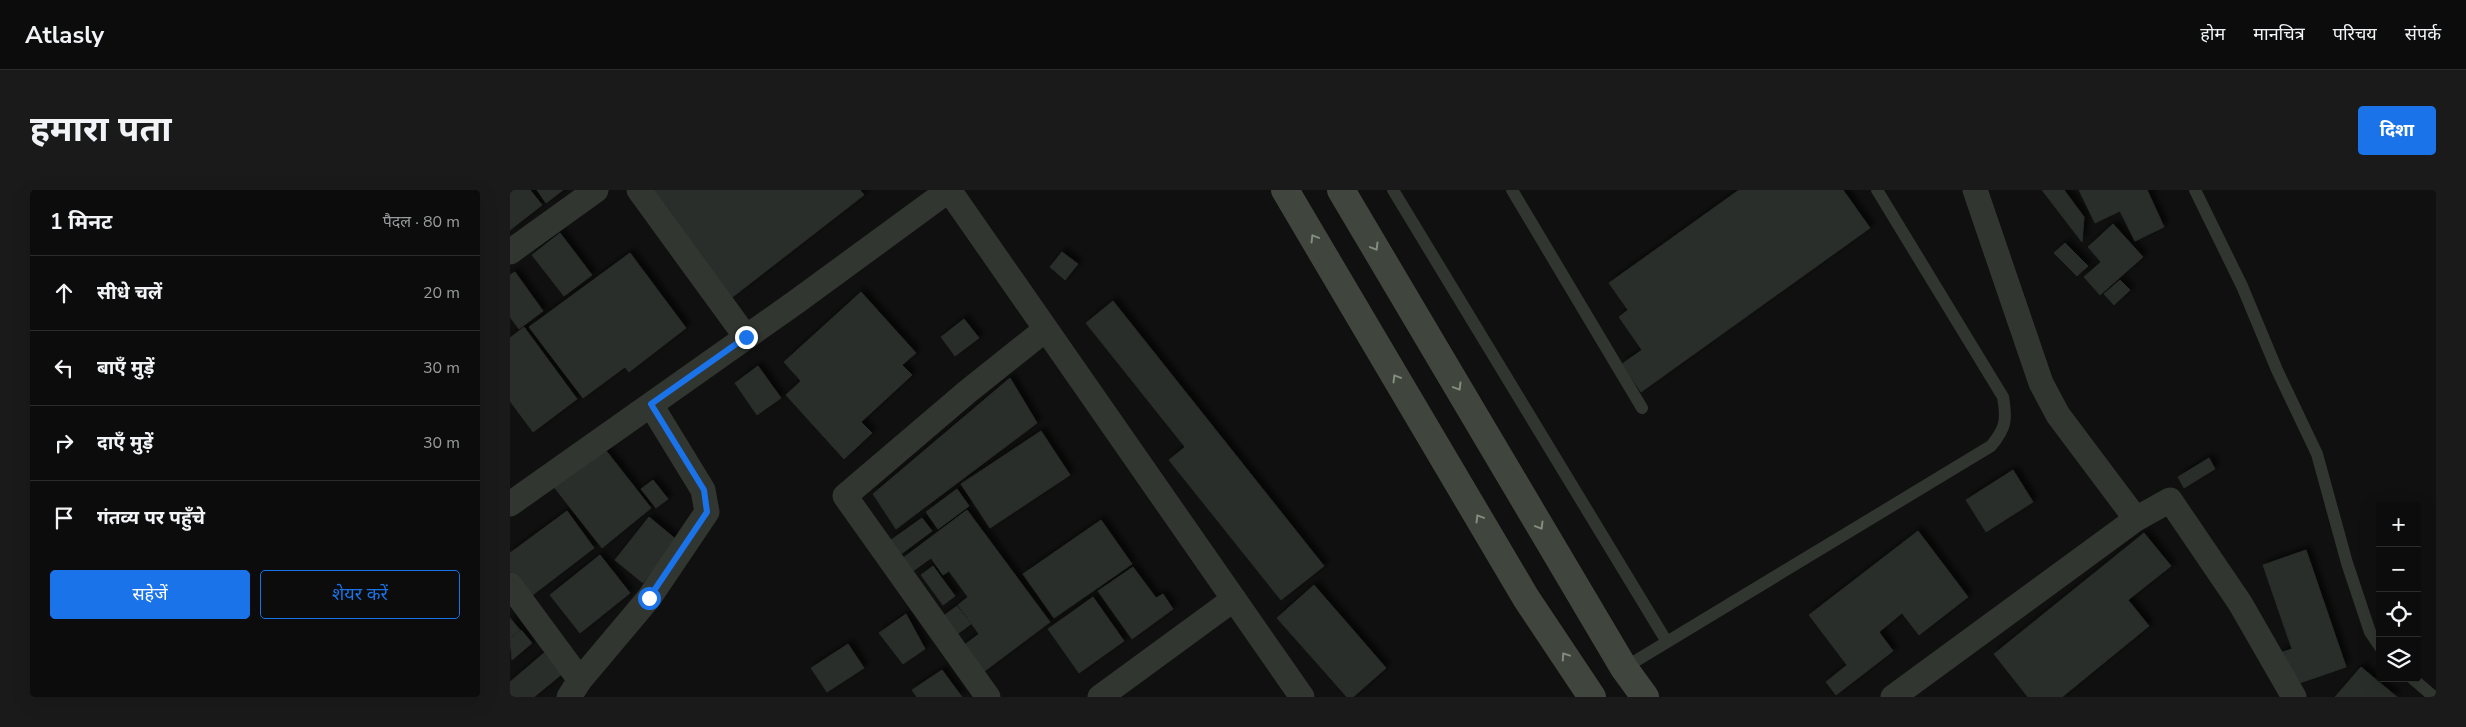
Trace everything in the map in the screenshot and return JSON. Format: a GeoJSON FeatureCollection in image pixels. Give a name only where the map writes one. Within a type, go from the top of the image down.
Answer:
{"type":"FeatureCollection","features":[{"type":"Feature","properties":{"kind":"main road"},"geometry":{"type":"LineString","coordinates":[[1286,190],[1526,598],[1592,697]]}},
{"type":"Feature","properties":{"kind":"main road"},"geometry":{"type":"LineString","coordinates":[[1341,190],[1624,668],[1645,697]]}},
{"type":"Feature","properties":{"kind":"street"},"geometry":{"type":"LineString","coordinates":[[510,252],[596,190]]}},
{"type":"Feature","properties":{"kind":"street"},"geometry":{"type":"LineString","coordinates":[[640,190],[746,337]]}},
{"type":"Feature","properties":{"kind":"street"},"geometry":{"type":"LineString","coordinates":[[510,504],[949,190],[1302,697]]}},
{"type":"Feature","properties":{"kind":"street"},"geometry":{"type":"LineString","coordinates":[[1975,190],[2041,383],[2058,415],[2136,519]]}},
{"type":"Feature","properties":{"kind":"street"},"geometry":{"type":"LineString","coordinates":[[988,697],[846,496],[967,392],[1046,328]]}},
{"type":"Feature","properties":{"kind":"street"},"geometry":{"type":"LineString","coordinates":[[510,585],[574,689],[649,598],[707,512],[704,490],[651,404]]}},
{"type":"Feature","properties":{"kind":"street"},"geometry":{"type":"LineString","coordinates":[[1893,697],[2136,519],[2170,500],[2240,603],[2294,697]]}},
{"type":"Feature","properties":{"kind":"street"},"geometry":{"type":"LineString","coordinates":[[1100,697],[1234,599]]}},
{"type":"Feature","properties":{"kind":"lane"},"geometry":{"type":"LineString","coordinates":[[1393,190],[1667,642]]}},
{"type":"Feature","properties":{"kind":"lane"},"geometry":{"type":"LineString","coordinates":[[1512,190],[1642,408]]}},
{"type":"Feature","properties":{"kind":"lane"},"geometry":{"type":"LineString","coordinates":[[1624,668],[1991,446],[2003,431],[2006,414],[2003,397],[1877,190]]}},
{"type":"Feature","properties":{"kind":"lane"},"geometry":{"type":"LineString","coordinates":[[2194,190],[2242,286],[2277,370],[2317,454],[2347,563],[2370,632],[2376,641]]}},
{"type":"Feature","properties":{"kind":"lane"},"geometry":{"type":"LineString","coordinates":[[2417,682],[2434,697]]}},
{"type":"Feature","properties":{"kind":"building"},"geometry":{"type":"Polygon","coordinates":[[[510,190],[530,190],[542,205],[510,230],[510,190]]]}},
{"type":"Feature","properties":{"kind":"building"},"geometry":{"type":"Polygon","coordinates":[[[537,190],[563,190],[546,203],[537,190]]]}},
{"type":"Feature","properties":{"kind":"building"},"geometry":{"type":"Polygon","coordinates":[[[647,190],[860,190],[864,195],[730,299],[647,190]]]}},
{"type":"Feature","properties":{"kind":"building"},"geometry":{"type":"Polygon","coordinates":[[[1739,190],[1843,190],[1870,228],[1641,392],[1622,364],[1642,350],[1619,317],[1628,310],[1609,283],[1739,190]]]}},
{"type":"Feature","properties":{"kind":"building"},"geometry":{"type":"Polygon","coordinates":[[[2042,190],[2064,190],[2084,217],[2082,242],[2042,190]]]}},
{"type":"Feature","properties":{"kind":"building"},"geometry":{"type":"Polygon","coordinates":[[[2079,190],[2147,190],[2164,227],[2135,241],[2120,211],[2095,223],[2079,190]]]}},
{"type":"Feature","properties":{"kind":"building"},"geometry":{"type":"Polygon","coordinates":[[[2113,224],[2143,257],[2100,295],[2084,277],[2101,262],[2088,247],[2113,224]]]}},
{"type":"Feature","properties":{"kind":"building"},"geometry":{"type":"Polygon","coordinates":[[[560,233],[592,275],[564,296],[532,255],[560,233]]]}},
{"type":"Feature","properties":{"kind":"building"},"geometry":{"type":"Polygon","coordinates":[[[2065,243],[2088,266],[2077,276],[2054,253],[2065,243]]]}},
{"type":"Feature","properties":{"kind":"building"},"geometry":{"type":"Polygon","coordinates":[[[1062,252],[1078,264],[1065,280],[1050,267],[1062,252]]]}},
{"type":"Feature","properties":{"kind":"building"},"geometry":{"type":"Polygon","coordinates":[[[630,253],[686,328],[629,372],[625,367],[583,398],[529,327],[630,253]]]}},
{"type":"Feature","properties":{"kind":"building"},"geometry":{"type":"Polygon","coordinates":[[[515,272],[543,311],[519,329],[510,317],[510,275],[515,272]]]}},
{"type":"Feature","properties":{"kind":"building"},"geometry":{"type":"Polygon","coordinates":[[[2120,280],[2130,290],[2114,305],[2104,294],[2120,280]]]}},
{"type":"Feature","properties":{"kind":"building"},"geometry":{"type":"Polygon","coordinates":[[[861,292],[916,353],[902,365],[912,375],[861,422],[872,433],[844,459],[786,395],[801,381],[784,362],[861,292]]]}},
{"type":"Feature","properties":{"kind":"building"},"geometry":{"type":"Polygon","coordinates":[[[1113,301],[1324,566],[1281,600],[1169,460],[1185,447],[1086,323],[1113,301]]]}},
{"type":"Feature","properties":{"kind":"building"},"geometry":{"type":"Polygon","coordinates":[[[964,319],[979,338],[955,356],[941,337],[964,319]]]}},
{"type":"Feature","properties":{"kind":"building"},"geometry":{"type":"Polygon","coordinates":[[[524,327],[577,399],[533,432],[510,401],[510,338],[524,327]]]}},
{"type":"Feature","properties":{"kind":"building"},"geometry":{"type":"Polygon","coordinates":[[[758,366],[781,398],[757,415],[735,383],[758,366]]]}},
{"type":"Feature","properties":{"kind":"building"},"geometry":{"type":"Polygon","coordinates":[[[1010,378],[1037,423],[896,529],[873,494],[1010,378]]]}},
{"type":"Feature","properties":{"kind":"building"},"geometry":{"type":"Polygon","coordinates":[[[1041,431],[1070,475],[990,528],[961,484],[1041,431]]]}},
{"type":"Feature","properties":{"kind":"building"},"geometry":{"type":"Polygon","coordinates":[[[604,448],[651,508],[602,548],[554,487],[604,448]]]}},
{"type":"Feature","properties":{"kind":"building"},"geometry":{"type":"Polygon","coordinates":[[[2209,458],[2215,469],[2184,488],[2178,477],[2209,458]]]}},
{"type":"Feature","properties":{"kind":"building"},"geometry":{"type":"Polygon","coordinates":[[[2013,470],[2033,502],[1986,532],[1966,500],[2013,470]]]}},
{"type":"Feature","properties":{"kind":"building"},"geometry":{"type":"Polygon","coordinates":[[[653,480],[668,499],[656,508],[641,489],[653,480]]]}},
{"type":"Feature","properties":{"kind":"building"},"geometry":{"type":"Polygon","coordinates":[[[957,489],[969,506],[938,529],[926,512],[957,489]]]}},
{"type":"Feature","properties":{"kind":"building"},"geometry":{"type":"Polygon","coordinates":[[[967,510],[1050,622],[982,673],[963,646],[979,634],[958,605],[968,597],[949,571],[943,575],[931,558],[913,571],[903,558],[967,510]]]}},
{"type":"Feature","properties":{"kind":"building"},"geometry":{"type":"Polygon","coordinates":[[[567,511],[594,548],[530,597],[510,571],[510,553],[567,511]]]}},
{"type":"Feature","properties":{"kind":"building"},"geometry":{"type":"Polygon","coordinates":[[[649,517],[678,541],[643,583],[615,560],[649,517]]]}},
{"type":"Feature","properties":{"kind":"building"},"geometry":{"type":"Polygon","coordinates":[[[922,518],[932,531],[901,554],[891,540],[922,518]]]}},
{"type":"Feature","properties":{"kind":"building"},"geometry":{"type":"Polygon","coordinates":[[[1101,520],[1132,564],[1054,618],[1023,574],[1101,520]]]}},
{"type":"Feature","properties":{"kind":"building"},"geometry":{"type":"Polygon","coordinates":[[[1918,531],[1968,597],[1919,635],[1902,613],[1879,632],[1893,651],[1836,695],[1826,682],[1847,665],[1809,615],[1918,531]]]}},
{"type":"Feature","properties":{"kind":"building"},"geometry":{"type":"Polygon","coordinates":[[[2144,533],[2171,566],[2128,600],[2149,626],[2062,697],[2028,697],[1994,654],[2144,533]]]}},
{"type":"Feature","properties":{"kind":"building"},"geometry":{"type":"Polygon","coordinates":[[[2306,550],[2346,667],[2291,686],[2280,653],[2292,649],[2263,565],[2306,550]]]}},
{"type":"Feature","properties":{"kind":"building"},"geometry":{"type":"Polygon","coordinates":[[[600,555],[630,593],[580,633],[550,595],[600,555]]]}},
{"type":"Feature","properties":{"kind":"building"},"geometry":{"type":"Polygon","coordinates":[[[933,566],[955,596],[943,605],[921,575],[933,566]]]}},
{"type":"Feature","properties":{"kind":"building"},"geometry":{"type":"Polygon","coordinates":[[[1133,567],[1156,598],[1163,594],[1173,609],[1132,639],[1098,591],[1133,567]]]}},
{"type":"Feature","properties":{"kind":"building"},"geometry":{"type":"Polygon","coordinates":[[[1314,585],[1386,668],[1353,697],[1347,697],[1277,618],[1314,585]]]}},
{"type":"Feature","properties":{"kind":"building"},"geometry":{"type":"Polygon","coordinates":[[[1093,597],[1124,641],[1079,673],[1048,629],[1093,597]]]}},
{"type":"Feature","properties":{"kind":"building"},"geometry":{"type":"Polygon","coordinates":[[[957,606],[971,624],[956,635],[942,617],[957,606]]]}},
{"type":"Feature","properties":{"kind":"building"},"geometry":{"type":"Polygon","coordinates":[[[906,614],[925,649],[903,664],[879,633],[906,614]]]}},
{"type":"Feature","properties":{"kind":"building"},"geometry":{"type":"Polygon","coordinates":[[[510,618],[520,630],[510,638],[510,618]]]}},
{"type":"Feature","properties":{"kind":"building"},"geometry":{"type":"Polygon","coordinates":[[[521,630],[532,643],[512,660],[510,639],[521,630]]]}},
{"type":"Feature","properties":{"kind":"building"},"geometry":{"type":"Polygon","coordinates":[[[848,644],[864,668],[827,692],[811,668],[848,644]]]}},
{"type":"Feature","properties":{"kind":"building"},"geometry":{"type":"Polygon","coordinates":[[[544,653],[562,674],[534,697],[510,697],[510,682],[544,653]]]}},
{"type":"Feature","properties":{"kind":"building"},"geometry":{"type":"Polygon","coordinates":[[[2361,667],[2376,680],[2376,682],[2379,682],[2397,697],[2335,697],[2361,667]]]}},
{"type":"Feature","properties":{"kind":"building"},"geometry":{"type":"Polygon","coordinates":[[[942,670],[962,697],[917,697],[912,690],[942,670]]]}},
{"type":"Feature","properties":{"kind":"route"},"geometry":{"type":"LineString","coordinates":[[649,598],[707,512],[704,490],[651,404],[746,337]]}}]}
